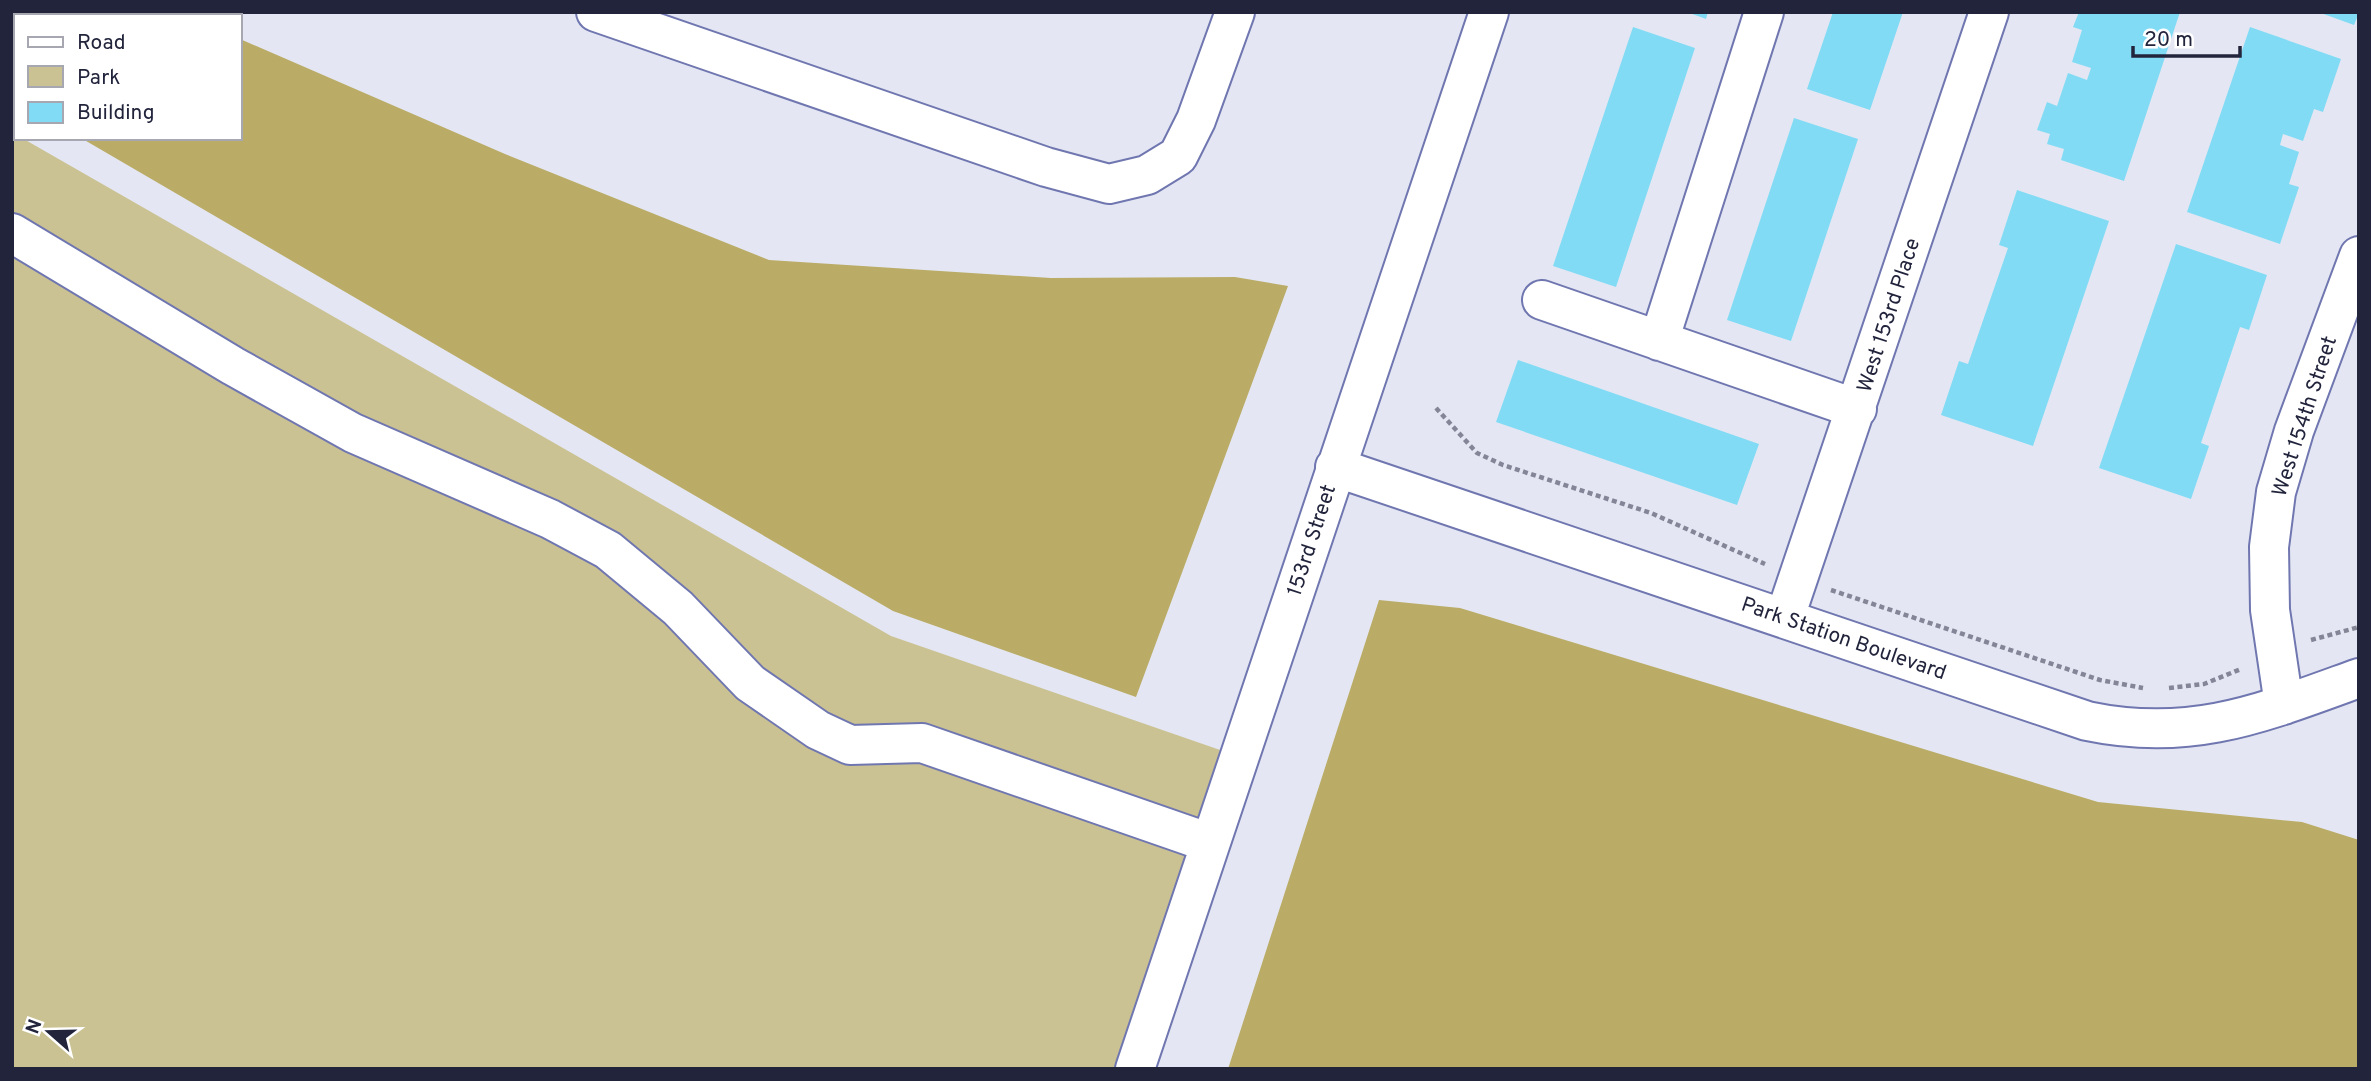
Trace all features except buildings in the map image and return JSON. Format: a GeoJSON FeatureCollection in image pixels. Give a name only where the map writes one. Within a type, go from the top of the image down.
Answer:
{"type":"FeatureCollection","features":[{"type":"Feature","properties":{"kind":"street"},"geometry":{"type":"LineString","coordinates":[[596,12],[1046,167],[1109,184],[1147,174],[1178,156],[1196,120],[1234,12]]}},
{"type":"Feature","properties":{"kind":"street","name":"153rd Street"},"geometry":{"type":"LineString","coordinates":[[1135,1069],[1489,12]]}},
{"type":"Feature","properties":{"kind":"street"},"geometry":{"type":"LineString","coordinates":[[1659,341],[1764,12]]}},
{"type":"Feature","properties":{"kind":"street","name":"West 153rd Place"},"geometry":{"type":"LineString","coordinates":[[1785,617],[1989,12]]}},
{"type":"Feature","properties":{"kind":"street"},"geometry":{"type":"LineString","coordinates":[[12,233],[233,366],[353,433],[550,519],[608,551],[678,608],[750,682],[818,730],[850,745],[922,743],[1210,843]]}},
{"type":"Feature","properties":{"kind":"street","name":"West 154th Street"},"geometry":{"type":"LineString","coordinates":[[2284,705],[2270,610],[2269,547],[2276,492],[2294,431],[2359,256]]}},
{"type":"Feature","properties":{"kind":"street"},"geometry":{"type":"LineString","coordinates":[[1542,300],[1857,409]]}},
{"type":"Feature","properties":{"kind":"street","name":"Park Station Boulevard"},"geometry":{"type":"LineString","coordinates":[[1335,467],[2087,720],[2121,728],[2207,726],[2284,705],[2359,678]]}},
{"type":"Feature","properties":{"kind":"path"},"geometry":{"type":"LineString","coordinates":[[1436,408],[1477,453],[1503,465],[1651,513],[1798,579],[2100,680],[2152,689]]}},
{"type":"Feature","properties":{"kind":"path"},"geometry":{"type":"LineString","coordinates":[[2165,688],[2204,684],[2319,636],[2359,627]]}},
{"type":"Feature","properties":{"kind":"green space"},"geometry":{"type":"Polygon","coordinates":[[[12,133],[14,140],[25,140],[891,636],[1223,751],[1117,1069],[12,1069],[12,133]]]}},
{"type":"Feature","properties":{"kind":"shaded area"},"geometry":{"type":"Polygon","coordinates":[[[12,12],[184,14],[14,14],[14,99],[12,12]]]}},
{"type":"Feature","properties":{"kind":"shaded area"},"geometry":{"type":"Polygon","coordinates":[[[242,40],[505,154],[769,260],[1051,278],[1235,277],[1288,286],[1136,697],[893,611],[84,140],[242,140],[242,40]]]}},
{"type":"Feature","properties":{"kind":"shaded area"},"geometry":{"type":"Polygon","coordinates":[[[1379,600],[1460,608],[2098,802],[2302,822],[2359,840],[2359,1069],[1228,1069],[1379,600]]]}}]}
